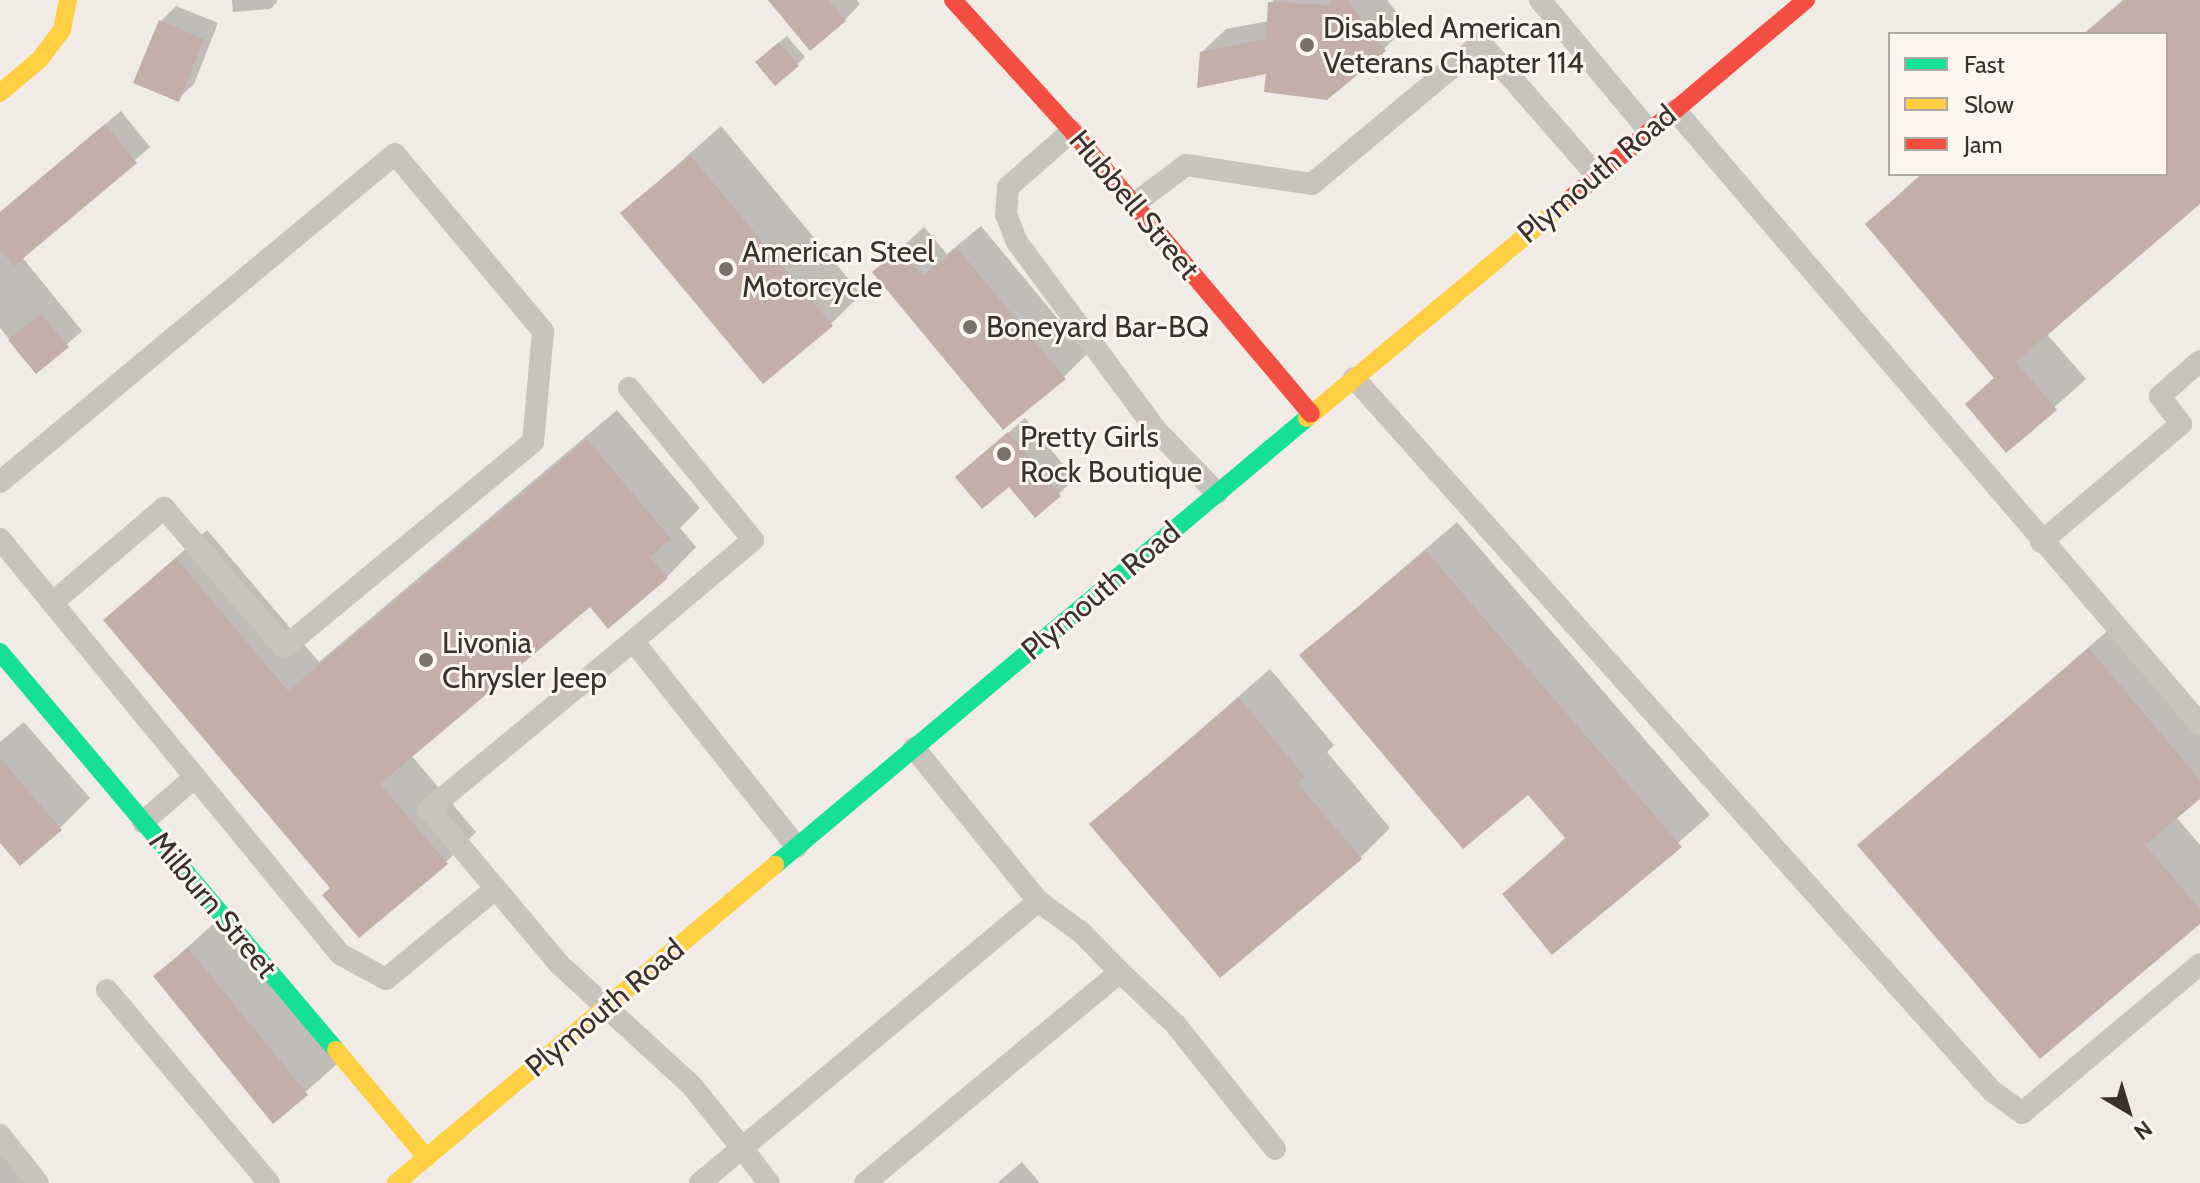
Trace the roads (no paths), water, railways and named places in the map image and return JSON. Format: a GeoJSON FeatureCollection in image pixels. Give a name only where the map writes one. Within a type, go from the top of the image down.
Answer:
{"type":"FeatureCollection","features":[{"type":"Feature","properties":{"kind":"main road"},"geometry":{"type":"LineString","coordinates":[[0,93],[40,59],[62,30],[68,0]]}},
{"type":"Feature","properties":{"kind":"main road","name":"Hubbell Street"},"geometry":{"type":"LineString","coordinates":[[953,0],[1072,131],[1311,414]]}},
{"type":"Feature","properties":{"kind":"main road","name":"Plymouth Road"},"geometry":{"type":"LineString","coordinates":[[396,1183],[1806,0]]}},
{"type":"Feature","properties":{"kind":"main road","name":"Milburn Street"},"geometry":{"type":"LineString","coordinates":[[0,652],[427,1158]]}},
{"type":"Feature","properties":{"kind":"lane"},"geometry":{"type":"LineString","coordinates":[[1540,0],[1649,131]]}},
{"type":"Feature","properties":{"kind":"lane"},"geometry":{"type":"LineString","coordinates":[[1134,204],[1186,165],[1312,184],[1481,43],[1596,175]]}},
{"type":"Feature","properties":{"kind":"lane"},"geometry":{"type":"LineString","coordinates":[[1675,110],[2041,542],[2200,724]]}},
{"type":"Feature","properties":{"kind":"lane"},"geometry":{"type":"LineString","coordinates":[[1072,131],[1008,187],[1006,214],[1017,242],[1156,430],[1217,493]]}},
{"type":"Feature","properties":{"kind":"lane"},"geometry":{"type":"LineString","coordinates":[[0,482],[395,154],[543,331],[533,442],[284,647],[164,508],[52,603]]}},
{"type":"Feature","properties":{"kind":"lane"},"geometry":{"type":"LineString","coordinates":[[2041,542],[2181,424],[2160,396],[2200,361]]}},
{"type":"Feature","properties":{"kind":"lane"},"geometry":{"type":"LineString","coordinates":[[1354,378],[1992,1091],[2022,1113],[2200,964]]}},
{"type":"Feature","properties":{"kind":"lane"},"geometry":{"type":"LineString","coordinates":[[629,388],[753,540],[429,809],[559,964],[608,1005],[692,1086],[769,1183]]}},
{"type":"Feature","properties":{"kind":"lane"},"geometry":{"type":"LineString","coordinates":[[0,539],[340,954],[368,973],[386,979],[494,890]]}},
{"type":"Feature","properties":{"kind":"lane"},"geometry":{"type":"LineString","coordinates":[[633,641],[797,847]]}},
{"type":"Feature","properties":{"kind":"lane"},"geometry":{"type":"LineString","coordinates":[[914,748],[1038,901],[1082,933],[1175,1024],[1275,1149]]}},
{"type":"Feature","properties":{"kind":"lane"},"geometry":{"type":"LineString","coordinates":[[143,822],[195,777]]}},
{"type":"Feature","properties":{"kind":"lane"},"geometry":{"type":"LineString","coordinates":[[700,1183],[1038,901]]}},
{"type":"Feature","properties":{"kind":"lane"},"geometry":{"type":"LineString","coordinates":[[865,1183],[1120,972]]}},
{"type":"Feature","properties":{"kind":"lane"},"geometry":{"type":"LineString","coordinates":[[107,990],[269,1183]]}},
{"type":"Feature","properties":{"kind":"lane"},"geometry":{"type":"LineString","coordinates":[[0,1135],[38,1183]]}},
{"type":"Feature","properties":{"kind":"place","name":"Disabled American Veterans Chapter 114"},"geometry":{"type":"Point","coordinates":[1307,45]}},
{"type":"Feature","properties":{"kind":"place","name":"American Steel Motorcycle"},"geometry":{"type":"Point","coordinates":[726,269]}},
{"type":"Feature","properties":{"kind":"place","name":"Boneyard Bar-BQ"},"geometry":{"type":"Point","coordinates":[970,327]}},
{"type":"Feature","properties":{"kind":"place","name":"Pretty Girls Rock Boutique"},"geometry":{"type":"Point","coordinates":[1004,454]}},
{"type":"Feature","properties":{"kind":"place","name":"Livonia Chrysler Jeep"},"geometry":{"type":"Point","coordinates":[426,660]}}]}
